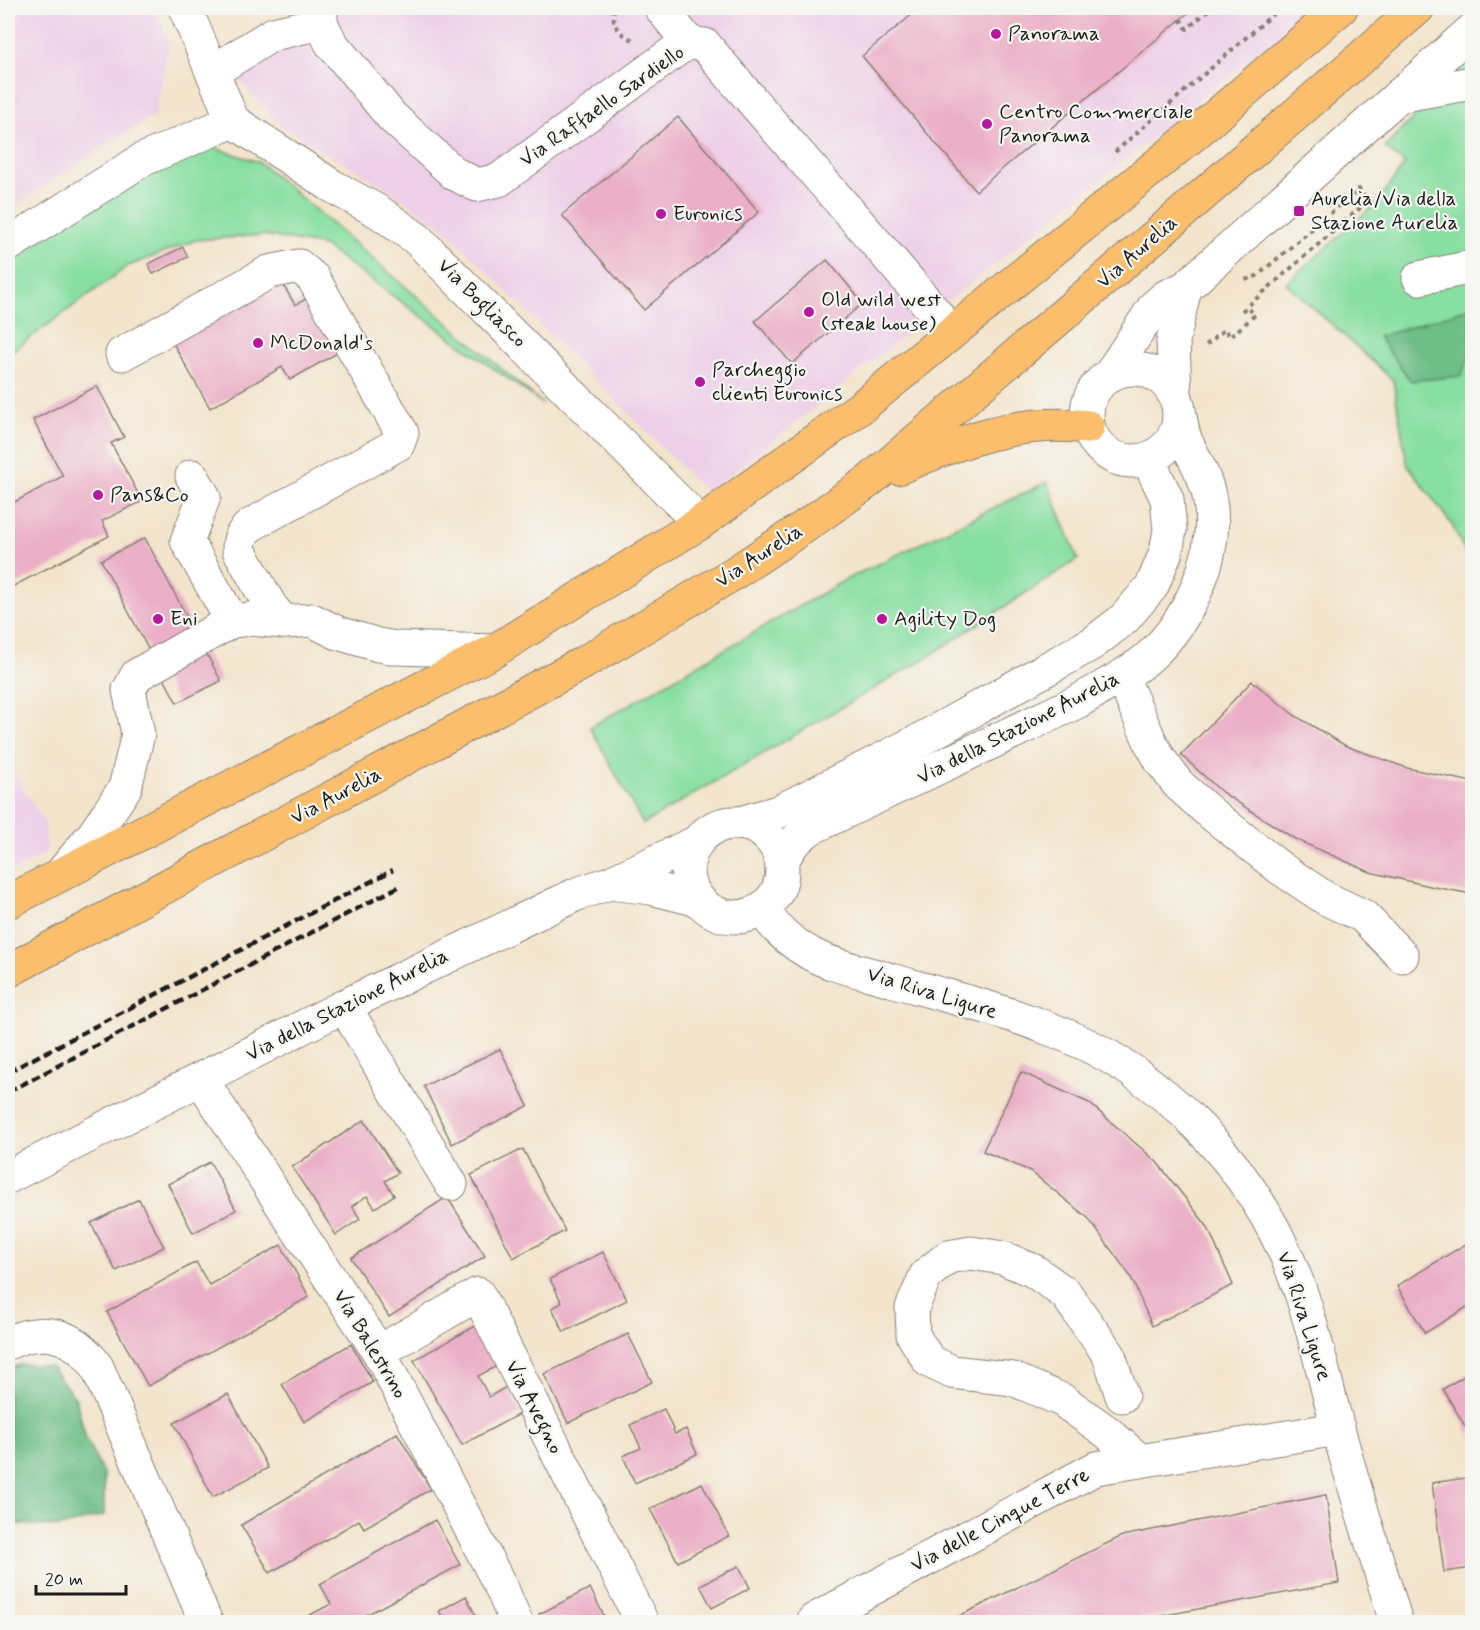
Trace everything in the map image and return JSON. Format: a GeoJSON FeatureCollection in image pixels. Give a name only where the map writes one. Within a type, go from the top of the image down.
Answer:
{"type":"FeatureCollection","features":[{"type":"Feature","properties":{"kind":"highway"},"geometry":{"type":"LineString","coordinates":[[8,902],[494,651],[700,524],[860,408],[1197,132],[1341,8]]}},
{"type":"Feature","properties":{"kind":"highway","name":"Via Aurelia"},"geometry":{"type":"LineString","coordinates":[[8,971],[584,663],[733,574],[869,481],[1418,8]]}},
{"type":"Feature","properties":{"kind":"highway"},"geometry":{"type":"LineString","coordinates":[[869,481],[937,451],[998,432],[1039,425],[1088,427]]}},
{"type":"Feature","properties":{"kind":"street"},"geometry":{"type":"LineString","coordinates":[[8,244],[142,160],[233,121],[185,8]]}},
{"type":"Feature","properties":{"kind":"street"},"geometry":{"type":"LineString","coordinates":[[661,8],[680,49]]}},
{"type":"Feature","properties":{"kind":"street"},"geometry":{"type":"LineString","coordinates":[[212,72],[273,34],[321,15]]}},
{"type":"Feature","properties":{"kind":"street","name":"Via Raffaello Sardiello"},"geometry":{"type":"LineString","coordinates":[[321,15],[330,43],[392,117],[456,174],[477,185],[499,180],[680,49],[705,45],[760,112],[914,286],[951,332]]}},
{"type":"Feature","properties":{"kind":"street"},"geometry":{"type":"LineString","coordinates":[[1109,376],[1154,307],[1166,297],[1185,288],[1473,30]]}},
{"type":"Feature","properties":{"kind":"street"},"geometry":{"type":"LineString","coordinates":[[1398,96],[1473,83]]}},
{"type":"Feature","properties":{"kind":"street","name":"Via Bogliasco"},"geometry":{"type":"LineString","coordinates":[[233,121],[332,186],[379,212],[417,239],[700,524]]}},
{"type":"Feature","properties":{"kind":"street"},"geometry":{"type":"LineString","coordinates":[[122,354],[269,272],[298,266],[313,278],[402,433],[398,444],[243,531],[239,540],[239,550],[245,564],[271,607],[284,622]]}},
{"type":"Feature","properties":{"kind":"street"},"geometry":{"type":"LineString","coordinates":[[1419,278],[1473,267]]}},
{"type":"Feature","properties":{"kind":"street"},"geometry":{"type":"LineString","coordinates":[[1177,403],[1166,382],[1152,373],[1137,369],[1123,370],[1097,385],[1086,412],[1088,427],[1094,440],[1104,451],[1117,459],[1132,461],[1148,459],[1162,452],[1172,440],[1178,426],[1177,403],[1173,340],[1185,288]]}},
{"type":"Feature","properties":{"kind":"street","name":"Via della Stazione Aurelia"},"geometry":{"type":"LineString","coordinates":[[782,861],[793,843],[809,829],[1078,701],[1122,677],[1149,657],[1174,628],[1201,580],[1208,557],[1213,520],[1204,478],[1185,439],[1177,403]]}},
{"type":"Feature","properties":{"kind":"street"},"geometry":{"type":"LineString","coordinates":[[740,823],[778,812],[920,740],[1093,643],[1124,619],[1152,586],[1163,561],[1170,530],[1167,499],[1148,459]]}},
{"type":"Feature","properties":{"kind":"street"},"geometry":{"type":"LineString","coordinates":[[192,476],[204,497],[187,541],[232,621]]}},
{"type":"Feature","properties":{"kind":"street"},"geometry":{"type":"LineString","coordinates":[[60,875],[94,834],[125,788],[138,734],[129,690],[137,675],[232,621],[312,620],[338,633],[378,645],[397,648],[494,651]]}},
{"type":"Feature","properties":{"kind":"street"},"geometry":{"type":"LineString","coordinates":[[1122,677],[1151,743],[1178,784],[1208,811],[1280,867],[1325,898],[1352,911],[1402,956]]}},
{"type":"Feature","properties":{"kind":"street"},"geometry":{"type":"LineString","coordinates":[[740,823],[760,829],[771,838],[782,861],[782,876],[779,889],[762,909],[747,916],[730,917],[714,913],[691,890],[687,874],[688,857],[695,843],[707,831],[722,824],[740,823]]}},
{"type":"Feature","properties":{"kind":"street"},"geometry":{"type":"LineString","coordinates":[[610,883],[695,843]]}},
{"type":"Feature","properties":{"kind":"street","name":"Via della Stazione Aurelia"},"geometry":{"type":"LineString","coordinates":[[8,1177],[344,1006],[562,900],[610,883],[651,888],[699,900]]}},
{"type":"Feature","properties":{"kind":"street","name":"Via Riva Ligure"},"geometry":{"type":"LineString","coordinates":[[762,909],[769,920],[787,937],[812,954],[1051,1029],[1119,1062],[1184,1112],[1236,1169],[1257,1198],[1298,1283],[1338,1429],[1396,1623]]}},
{"type":"Feature","properties":{"kind":"street"},"geometry":{"type":"LineString","coordinates":[[344,1006],[451,1184]]}},
{"type":"Feature","properties":{"kind":"street","name":"Via Balestrino"},"geometry":{"type":"LineString","coordinates":[[201,1079],[379,1352],[502,1589],[516,1623]]}},
{"type":"Feature","properties":{"kind":"street"},"geometry":{"type":"LineString","coordinates":[[1122,1396],[1109,1355],[1066,1294],[1035,1270],[1003,1258],[971,1253],[948,1257],[926,1275],[912,1308],[913,1335],[929,1361],[952,1372],[1013,1379],[1062,1400],[1107,1432],[1140,1461]]}},
{"type":"Feature","properties":{"kind":"street","name":"Via Avegno"},"geometry":{"type":"LineString","coordinates":[[379,1352],[478,1294],[642,1623]]}},
{"type":"Feature","properties":{"kind":"street"},"geometry":{"type":"LineString","coordinates":[[8,1343],[33,1335],[52,1335],[70,1341],[86,1352],[98,1367],[206,1623]]}},
{"type":"Feature","properties":{"kind":"street","name":"Via delle Cinque Terre"},"geometry":{"type":"LineString","coordinates":[[814,1620],[1096,1468],[1338,1429]]}},
{"type":"Feature","properties":{"kind":"path"},"geometry":{"type":"LineString","coordinates":[[614,8],[614,22],[618,31],[626,37],[680,49]]}},
{"type":"Feature","properties":{"kind":"path"},"geometry":{"type":"LineString","coordinates":[[1180,19],[1187,29],[1211,8]]}},
{"type":"Feature","properties":{"kind":"path"},"geometry":{"type":"LineString","coordinates":[[1115,152],[1280,8]]}},
{"type":"Feature","properties":{"kind":"path"},"geometry":{"type":"LineString","coordinates":[[1238,282],[1257,276],[1359,189],[1368,201],[1242,311]]}},
{"type":"Feature","properties":{"kind":"path"},"geometry":{"type":"LineString","coordinates":[[1205,346],[1225,329],[1230,336],[1255,315],[1247,307]]}},
{"type":"Feature","properties":{"kind":"shaded area"},"geometry":{"type":"Polygon","coordinates":[[[8,8],[154,8],[169,45],[155,116],[120,135],[8,210],[8,8]]]}},
{"type":"Feature","properties":{"kind":"shaded area"},"geometry":{"type":"Polygon","coordinates":[[[335,8],[1315,8],[707,493],[445,229],[382,185],[281,126],[239,80],[335,8]]]}},
{"type":"Feature","properties":{"kind":"shaded area"},"geometry":{"type":"Polygon","coordinates":[[[8,765],[45,823],[47,852],[8,873],[8,765]]]}},
{"type":"Feature","properties":{"kind":"green space"},"geometry":{"type":"Polygon","coordinates":[[[1472,58],[1472,566],[1452,525],[1407,464],[1393,380],[1286,283],[1377,203],[1405,164],[1385,148],[1462,65],[1472,58]]]}},
{"type":"Feature","properties":{"kind":"green space"},"geometry":{"type":"Polygon","coordinates":[[[190,140],[259,162],[543,404],[324,246],[264,235],[196,240],[128,266],[8,354],[8,260],[190,140]]]}},
{"type":"Feature","properties":{"kind":"green space"},"geometry":{"type":"Polygon","coordinates":[[[1472,307],[1472,351],[1461,376],[1411,381],[1378,337],[1472,307]]]}},
{"type":"Feature","properties":{"kind":"green space","name":"Agility Dog"},"geometry":{"type":"Polygon","coordinates":[[[1047,482],[1078,559],[926,658],[643,824],[590,727],[847,579],[1047,482]]]}},
{"type":"Feature","properties":{"kind":"green space"},"geometry":{"type":"Polygon","coordinates":[[[21,1364],[50,1366],[76,1399],[86,1439],[104,1475],[104,1515],[60,1527],[8,1523],[8,1369],[21,1364]]]}},
{"type":"Feature","properties":{"kind":"building","name":"Centro Commerciale Panorama"},"geometry":{"type":"Polygon","coordinates":[[[920,8],[1194,8],[976,191],[862,56],[920,8]]]}},
{"type":"Feature","properties":{"kind":"building","name":"Euronics"},"geometry":{"type":"Polygon","coordinates":[[[678,117],[759,212],[644,310],[562,215],[678,117]]]}},
{"type":"Feature","properties":{"kind":"building"},"geometry":{"type":"Polygon","coordinates":[[[183,247],[188,257],[153,274],[148,264],[183,247]]]}},
{"type":"Feature","properties":{"kind":"building","name":"Old wild west (steak house)"},"geometry":{"type":"Polygon","coordinates":[[[827,260],[863,303],[792,364],[755,321],[827,260]]]}},
{"type":"Feature","properties":{"kind":"building","name":"McDonald's"},"geometry":{"type":"Polygon","coordinates":[[[278,276],[295,305],[315,294],[346,348],[290,380],[282,367],[210,408],[170,338],[278,276]]]}},
{"type":"Feature","properties":{"kind":"building"},"geometry":{"type":"Polygon","coordinates":[[[97,386],[124,437],[111,443],[142,501],[102,521],[109,536],[8,589],[8,513],[12,511],[9,505],[63,476],[33,420],[97,386]]]}},
{"type":"Feature","properties":{"kind":"building"},"geometry":{"type":"Polygon","coordinates":[[[145,538],[221,681],[177,703],[101,560],[145,538]]]}},
{"type":"Feature","properties":{"kind":"building"},"geometry":{"type":"Polygon","coordinates":[[[1252,681],[1294,715],[1346,746],[1407,768],[1472,782],[1472,894],[1370,872],[1295,839],[1223,793],[1181,755],[1252,681]]]}},
{"type":"Feature","properties":{"kind":"building"},"geometry":{"type":"Polygon","coordinates":[[[500,1049],[528,1106],[452,1144],[424,1086],[500,1049]]]}},
{"type":"Feature","properties":{"kind":"building"},"geometry":{"type":"Polygon","coordinates":[[[1021,1072],[1089,1103],[1157,1162],[1207,1226],[1233,1285],[1152,1326],[1131,1277],[1088,1218],[1030,1171],[983,1151],[1021,1072]]]}},
{"type":"Feature","properties":{"kind":"building"},"geometry":{"type":"Polygon","coordinates":[[[364,1120],[398,1173],[385,1181],[394,1195],[375,1208],[367,1196],[352,1206],[360,1219],[336,1235],[292,1167],[364,1120]]]}},
{"type":"Feature","properties":{"kind":"building"},"geometry":{"type":"Polygon","coordinates":[[[523,1149],[565,1231],[513,1258],[471,1175],[523,1149]]]}},
{"type":"Feature","properties":{"kind":"building"},"geometry":{"type":"Polygon","coordinates":[[[210,1162],[236,1210],[193,1233],[168,1184],[210,1162]]]}},
{"type":"Feature","properties":{"kind":"building"},"geometry":{"type":"Polygon","coordinates":[[[447,1197],[485,1256],[389,1317],[351,1258],[447,1197]]]}},
{"type":"Feature","properties":{"kind":"building"},"geometry":{"type":"Polygon","coordinates":[[[139,1199],[164,1247],[116,1271],[91,1223],[139,1199]]]}},
{"type":"Feature","properties":{"kind":"building"},"geometry":{"type":"Polygon","coordinates":[[[1472,1240],[1472,1304],[1425,1333],[1397,1286],[1472,1240]]]}},
{"type":"Feature","properties":{"kind":"building"},"geometry":{"type":"Polygon","coordinates":[[[281,1245],[309,1297],[148,1386],[107,1312],[196,1262],[209,1285],[281,1245]]]}},
{"type":"Feature","properties":{"kind":"building"},"geometry":{"type":"Polygon","coordinates":[[[603,1252],[627,1300],[564,1332],[552,1308],[562,1303],[550,1279],[603,1252]]]}},
{"type":"Feature","properties":{"kind":"building"},"geometry":{"type":"Polygon","coordinates":[[[479,1324],[501,1364],[478,1376],[489,1397],[506,1387],[521,1413],[462,1445],[414,1360],[479,1324]]]}},
{"type":"Feature","properties":{"kind":"building"},"geometry":{"type":"Polygon","coordinates":[[[628,1334],[652,1382],[568,1423],[544,1374],[628,1334]]]}},
{"type":"Feature","properties":{"kind":"building"},"geometry":{"type":"Polygon","coordinates":[[[351,1344],[373,1382],[304,1422],[282,1384],[351,1344]]]}},
{"type":"Feature","properties":{"kind":"building"},"geometry":{"type":"Polygon","coordinates":[[[1472,1371],[1472,1438],[1443,1389],[1472,1371]]]}},
{"type":"Feature","properties":{"kind":"building"},"geometry":{"type":"Polygon","coordinates":[[[228,1394],[268,1468],[213,1497],[174,1423],[228,1394]]]}},
{"type":"Feature","properties":{"kind":"building"},"geometry":{"type":"Polygon","coordinates":[[[664,1409],[675,1434],[686,1429],[697,1454],[635,1483],[623,1456],[641,1448],[630,1425],[664,1409]]]}},
{"type":"Feature","properties":{"kind":"building"},"geometry":{"type":"Polygon","coordinates":[[[397,1433],[431,1489],[364,1528],[359,1520],[270,1573],[241,1525],[397,1433]]]}},
{"type":"Feature","properties":{"kind":"building"},"geometry":{"type":"Polygon","coordinates":[[[1472,1477],[1472,1568],[1444,1572],[1432,1483],[1472,1477]]]}},
{"type":"Feature","properties":{"kind":"building"},"geometry":{"type":"Polygon","coordinates":[[[702,1483],[729,1536],[678,1562],[650,1509],[702,1483]]]}},
{"type":"Feature","properties":{"kind":"building"},"geometry":{"type":"Polygon","coordinates":[[[1326,1495],[1339,1583],[1134,1622],[947,1622],[1122,1536],[1326,1495]]]}},
{"type":"Feature","properties":{"kind":"building"},"geometry":{"type":"Polygon","coordinates":[[[435,1520],[460,1565],[353,1622],[297,1622],[331,1604],[320,1584],[435,1520]]]}},
{"type":"Feature","properties":{"kind":"building"},"geometry":{"type":"Polygon","coordinates":[[[739,1566],[750,1588],[712,1608],[700,1585],[739,1566]]]}},
{"type":"Feature","properties":{"kind":"building"},"geometry":{"type":"Polygon","coordinates":[[[590,1588],[607,1622],[543,1622],[539,1614],[590,1588]]]}},
{"type":"Feature","properties":{"kind":"building"},"geometry":{"type":"Polygon","coordinates":[[[466,1596],[479,1622],[445,1622],[439,1611],[466,1596]]]}},
{"type":"Feature","properties":{"kind":"railway"},"geometry":{"type":"LineString","coordinates":[[8,1072],[393,870]]}},
{"type":"Feature","properties":{"kind":"railway"},"geometry":{"type":"LineString","coordinates":[[8,1092],[402,885]]}},
{"type":"Feature","properties":{"kind":"place","name":"Panorama"},"geometry":{"type":"Point","coordinates":[996,34]}},
{"type":"Feature","properties":{"kind":"place","name":"Centro Commerciale Panorama"},"geometry":{"type":"Point","coordinates":[987,124]}},
{"type":"Feature","properties":{"kind":"place","name":"Aurelia/Via della Stazione Aurelia"},"geometry":{"type":"Point","coordinates":[1299,211]}},
{"type":"Feature","properties":{"kind":"place","name":"Euronics"},"geometry":{"type":"Point","coordinates":[661,214]}},
{"type":"Feature","properties":{"kind":"place","name":"Old wild west (steak house)"},"geometry":{"type":"Point","coordinates":[809,312]}},
{"type":"Feature","properties":{"kind":"place","name":"McDonald's"},"geometry":{"type":"Point","coordinates":[258,343]}},
{"type":"Feature","properties":{"kind":"place","name":"Parcheggio clienti Euronics"},"geometry":{"type":"Point","coordinates":[700,382]}},
{"type":"Feature","properties":{"kind":"place","name":"Pans&Co"},"geometry":{"type":"Point","coordinates":[98,495]}},
{"type":"Feature","properties":{"kind":"place","name":"Eni"},"geometry":{"type":"Point","coordinates":[158,619]}},
{"type":"Feature","properties":{"kind":"place","name":"Agility Dog"},"geometry":{"type":"Point","coordinates":[882,619]}}]}
